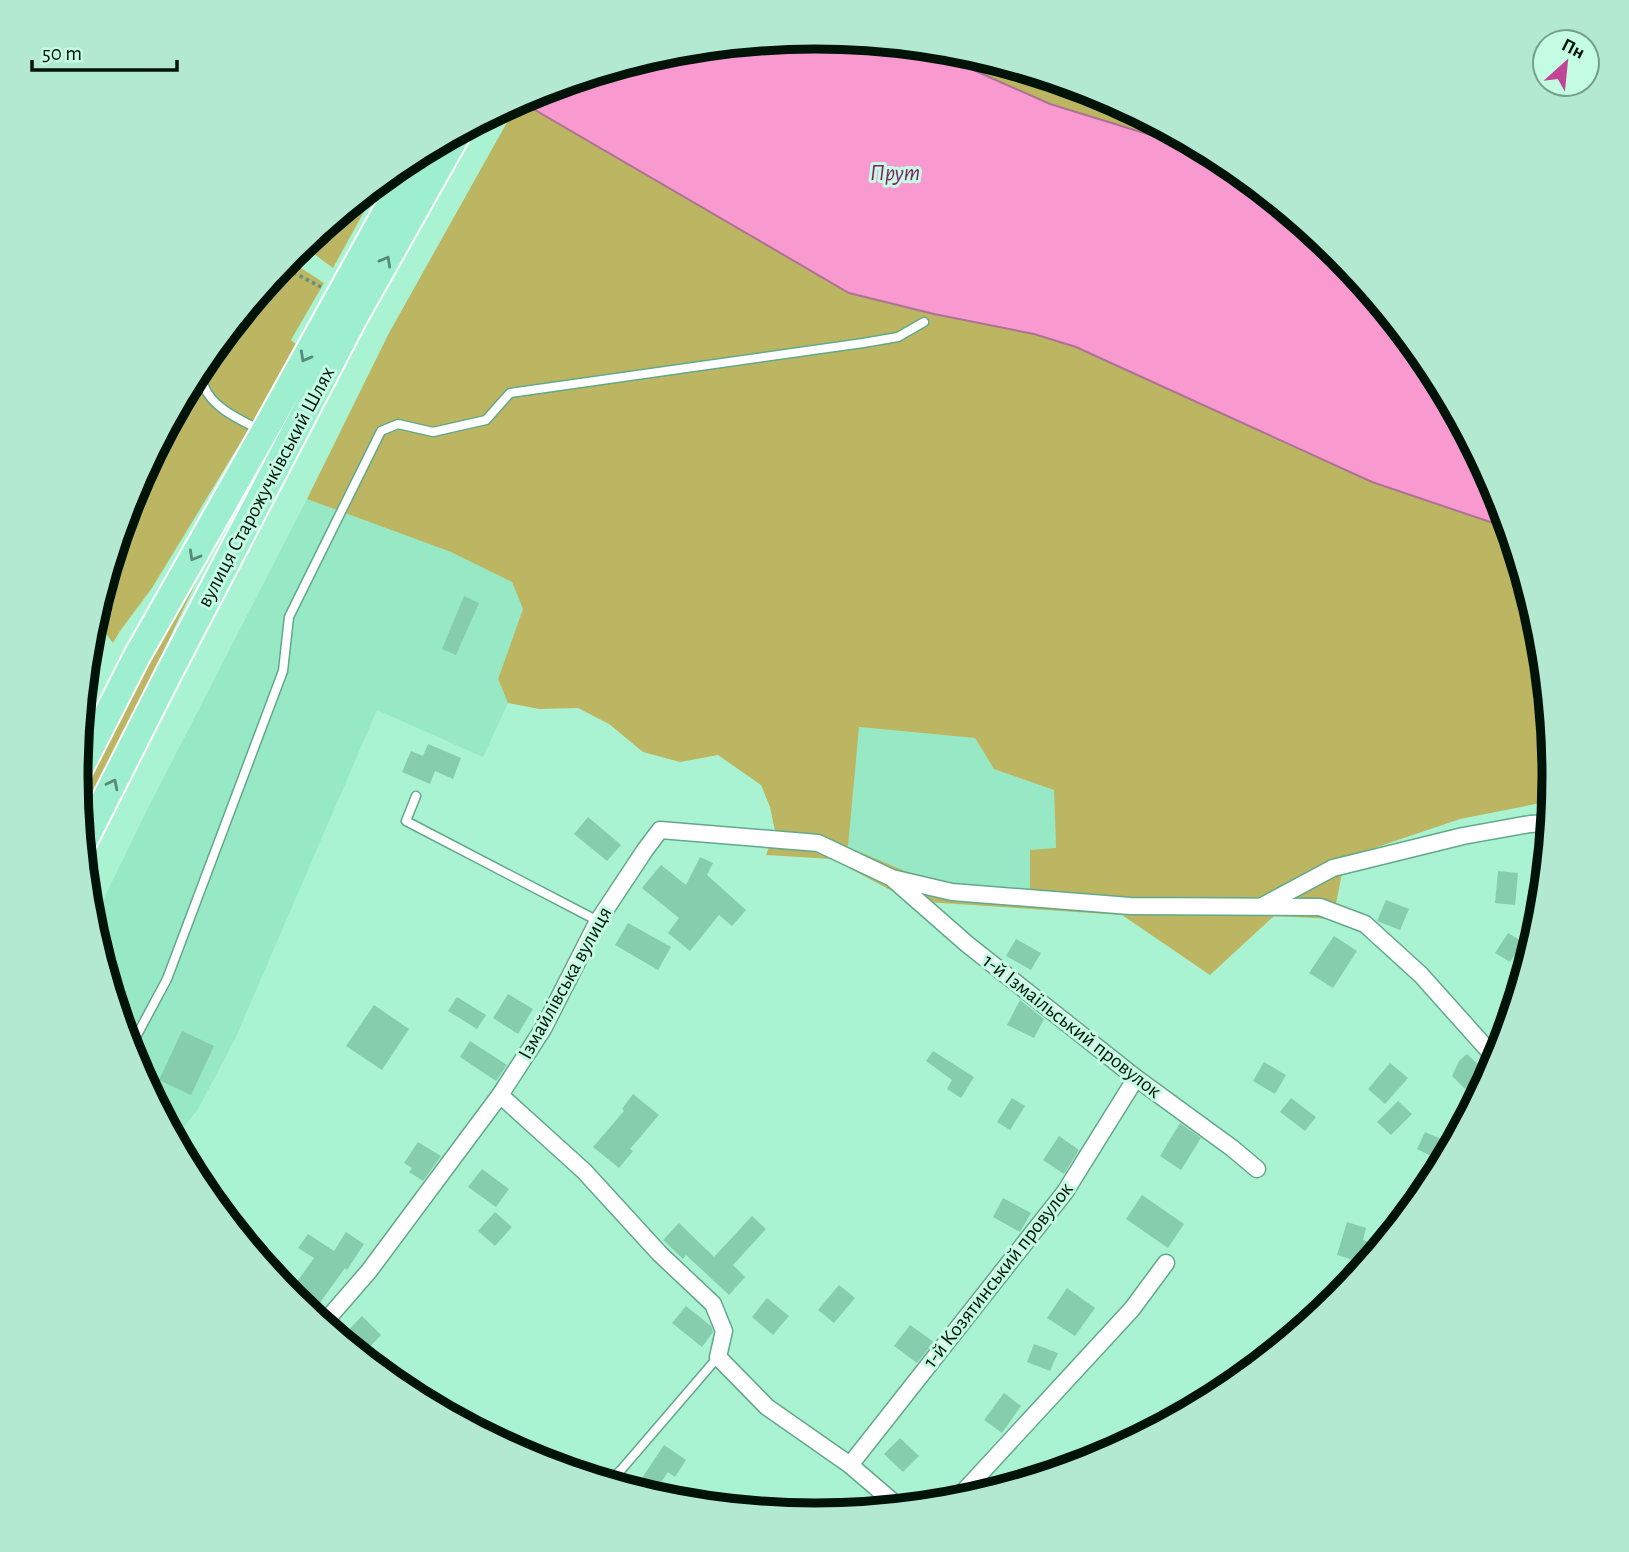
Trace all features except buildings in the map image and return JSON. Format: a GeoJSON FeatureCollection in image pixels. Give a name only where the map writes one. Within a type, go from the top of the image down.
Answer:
{"type":"FeatureCollection","features":[{"type":"Feature","properties":{"kind":"main road","name":"вулиця Старожучківський Шлях"},"geometry":{"type":"LineString","coordinates":[[90,830],[353,320],[451,146]]}},
{"type":"Feature","properties":{"kind":"main road","name":"вулиця Старожучківський Шлях"},"geometry":{"type":"LineString","coordinates":[[89,751],[137,656],[406,175]]}},
{"type":"Feature","properties":{"kind":"street"},"geometry":{"type":"LineString","coordinates":[[1262,906],[1333,868],[1463,836],[1540,823]]}},
{"type":"Feature","properties":{"kind":"street","name":"Ізмайлівська вулиця"},"geometry":{"type":"LineString","coordinates":[[329,1317],[369,1272],[500,1095],[543,1029],[598,921],[660,830],[818,843],[892,878]]}},
{"type":"Feature","properties":{"kind":"street"},"geometry":{"type":"LineString","coordinates":[[892,878],[952,892],[1130,905],[1321,907],[1364,924],[1421,975],[1488,1050]]}},
{"type":"Feature","properties":{"kind":"street","name":"1-й Ізмаїльський провулок"},"geometry":{"type":"LineString","coordinates":[[892,878],[967,944],[1136,1078],[1257,1169]]}},
{"type":"Feature","properties":{"kind":"street","name":"1-й Козятинський провулок"},"geometry":{"type":"LineString","coordinates":[[850,1465],[1065,1192],[1136,1078]]}},
{"type":"Feature","properties":{"kind":"street"},"geometry":{"type":"LineString","coordinates":[[500,1095],[584,1171],[660,1254],[713,1304],[724,1331],[718,1357],[768,1407],[850,1465],[889,1499]]}},
{"type":"Feature","properties":{"kind":"street"},"geometry":{"type":"LineString","coordinates":[[969,1486],[1132,1309],[1166,1263]]}},
{"type":"Feature","properties":{"kind":"lane"},"geometry":{"type":"LineString","coordinates":[[136,1036],[167,979],[283,671],[289,617],[382,431],[398,424],[433,432],[486,420],[510,393],[898,337],[924,322]]}},
{"type":"Feature","properties":{"kind":"lane"},"geometry":{"type":"LineString","coordinates":[[204,382],[217,404],[264,432]]}},
{"type":"Feature","properties":{"kind":"lane"},"geometry":{"type":"LineString","coordinates":[[416,796],[406,821],[598,921]]}},
{"type":"Feature","properties":{"kind":"lane"},"geometry":{"type":"LineString","coordinates":[[616,1475],[718,1357]]}},
{"type":"Feature","properties":{"kind":"path"},"geometry":{"type":"LineString","coordinates":[[291,272],[338,298]]}},
{"type":"Feature","properties":{"kind":"shaded area"},"geometry":{"type":"Polygon","coordinates":[[[959,64],[1003,74],[1093,104],[1166,140],[1050,104],[959,64]]]}},
{"type":"Feature","properties":{"kind":"shaded area"},"geometry":{"type":"Polygon","coordinates":[[[529,107],[849,293],[934,314],[1034,334],[1076,347],[1372,482],[1496,524],[1517,588],[1528,634],[1540,728],[1541,803],[1460,819],[1345,858],[1333,919],[1274,916],[1210,975],[1122,915],[911,901],[832,859],[766,855],[775,831],[770,807],[761,785],[718,755],[680,762],[643,752],[609,724],[578,708],[539,709],[508,703],[498,679],[523,609],[512,582],[451,552],[307,499],[389,333],[511,116],[529,107]],[[859,727],[848,847],[938,885],[1030,890],[1030,850],[1056,848],[1054,790],[994,769],[975,738],[859,727]]]}},
{"type":"Feature","properties":{"kind":"shaded area"},"geometry":{"type":"Polygon","coordinates":[[[370,200],[333,268],[311,252],[370,200]]]}},
{"type":"Feature","properties":{"kind":"shaded area"},"geometry":{"type":"Polygon","coordinates":[[[297,265],[324,283],[291,340],[297,345],[275,386],[152,588],[113,643],[102,629],[126,542],[141,513],[140,506],[162,454],[210,372],[238,333],[297,265]]]}},
{"type":"Feature","properties":{"kind":"shaded area"},"geometry":{"type":"Polygon","coordinates":[[[263,442],[89,808],[88,752],[263,442]]]}},
{"type":"Feature","properties":{"kind":"shaded area"},"geometry":{"type":"Polygon","coordinates":[[[307,499],[451,552],[512,582],[523,609],[498,679],[508,703],[483,757],[377,710],[235,1039],[198,1109],[180,1131],[162,1098],[126,1010],[99,908],[307,499]]]}},
{"type":"Feature","properties":{"kind":"shaded area"},"geometry":{"type":"Polygon","coordinates":[[[858,727],[975,738],[994,769],[1054,790],[1056,848],[1030,890],[938,885],[848,848],[858,727]]]}},
{"type":"Feature","properties":{"kind":"water","name":"Прут"},"geometry":{"type":"Polygon","coordinates":[[[814,49],[862,51],[909,55],[959,64],[1050,104],[1166,140],[1257,199],[1294,229],[1361,297],[1419,372],[1444,413],[1467,454],[1496,524],[1372,482],[1076,347],[1034,334],[934,314],[849,293],[530,107],[626,74],[720,55],[814,49]]]}}]}
